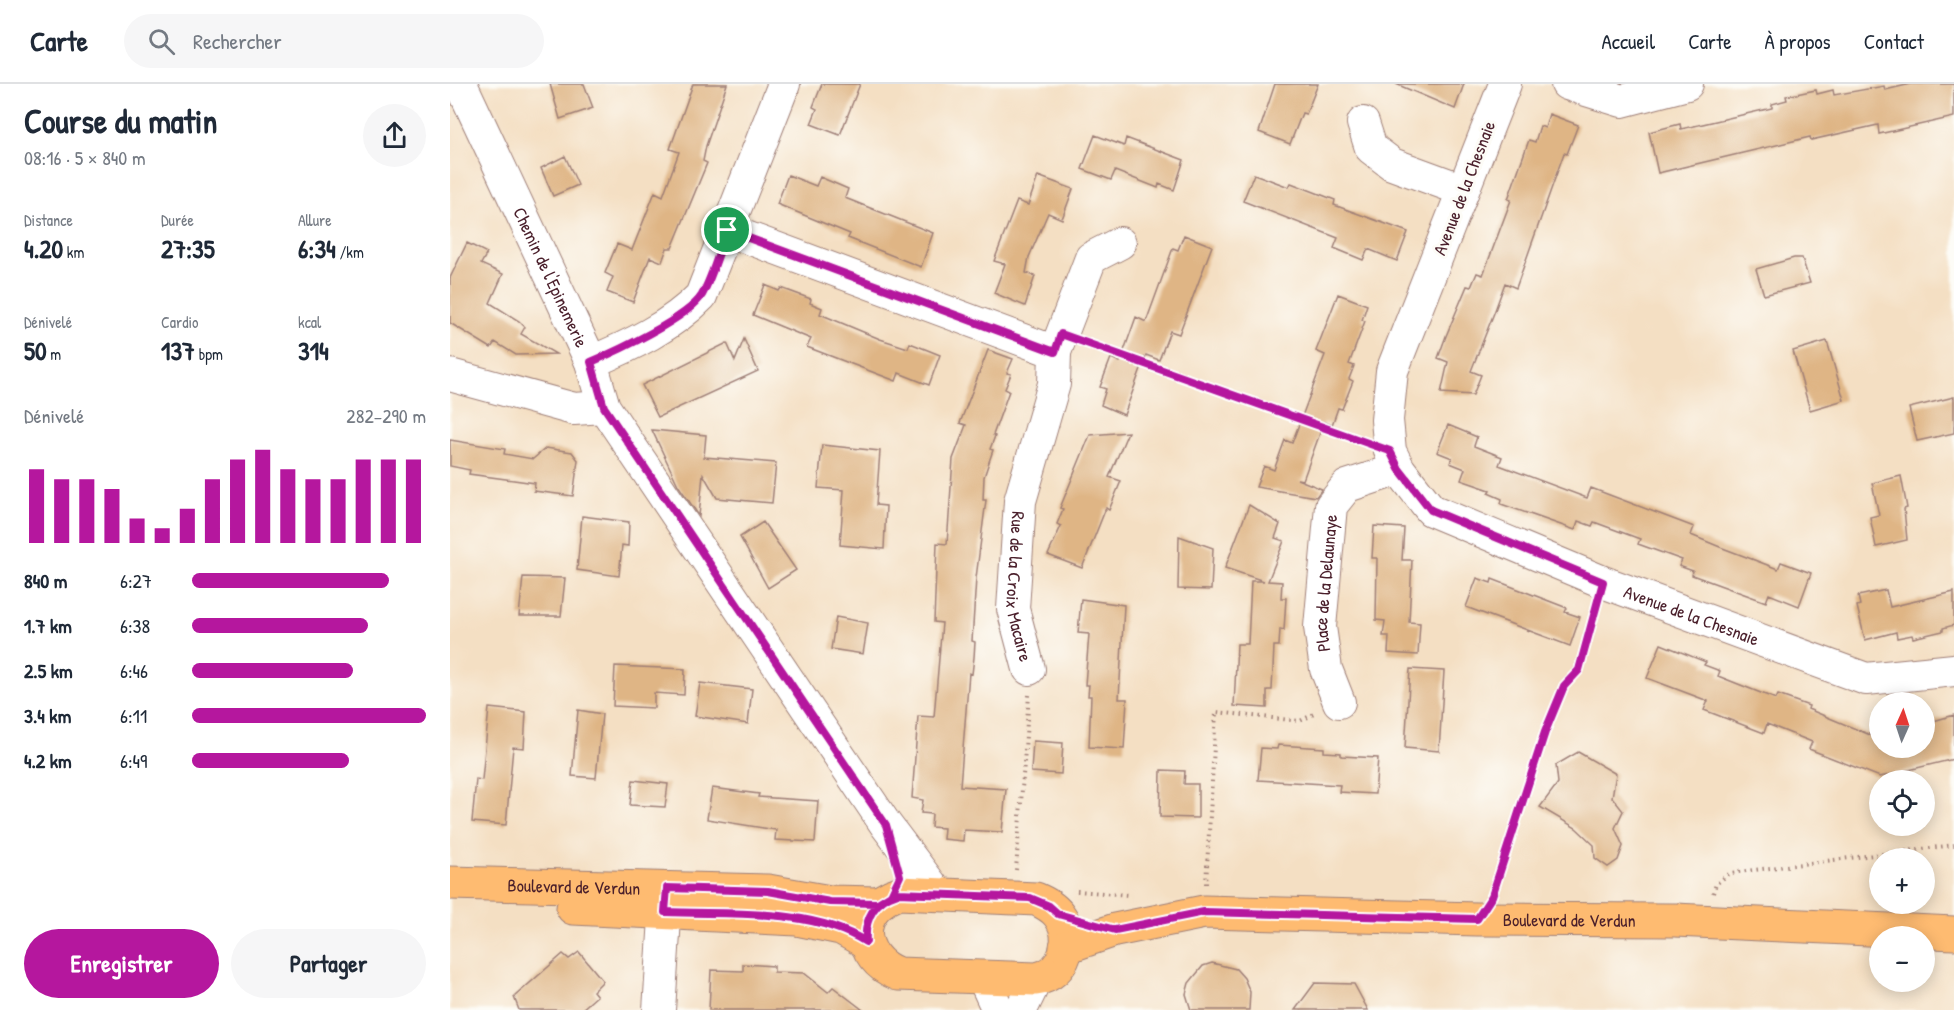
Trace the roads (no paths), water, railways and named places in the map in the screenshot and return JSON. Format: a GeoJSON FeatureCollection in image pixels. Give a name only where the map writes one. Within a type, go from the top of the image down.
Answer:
{"type":"FeatureCollection","features":[{"type":"Feature","properties":{"kind":"main road","name":"Boulevard de Verdun"},"geometry":{"type":"LineString","coordinates":[[450,883],[666,900],[797,918],[827,924],[866,942]]}},
{"type":"Feature","properties":{"kind":"main road","name":"Boulevard de Verdun"},"geometry":{"type":"LineString","coordinates":[[450,903],[666,900],[768,891],[830,902],[885,899],[907,892],[1036,899],[1058,914],[1115,930]]}},
{"type":"Feature","properties":{"kind":"main road"},"geometry":{"type":"LineString","coordinates":[[885,899],[867,922],[866,942],[876,962],[898,974],[1036,979],[1048,976],[1057,968],[1066,947],[1066,930],[1058,914]]}},
{"type":"Feature","properties":{"kind":"main road","name":"Boulevard de Verdun"},"geometry":{"type":"LineString","coordinates":[[1066,947],[1115,930],[1204,912],[1477,919],[1675,920],[1954,933]]}},
{"type":"Feature","properties":{"kind":"street","name":"Chemin de l'Epinemerie"},"geometry":{"type":"LineString","coordinates":[[461,84],[591,362],[604,407],[886,825],[938,894]]}},
{"type":"Feature","properties":{"kind":"street"},"geometry":{"type":"LineString","coordinates":[[591,362],[616,351],[685,312],[701,296],[784,84]]}},
{"type":"Feature","properties":{"kind":"street","name":"Avenue de la Chesnaie"},"geometry":{"type":"LineString","coordinates":[[1505,84],[1392,371],[1387,420],[1395,460],[1431,510],[1603,582],[1866,679],[1954,670]]}},
{"type":"Feature","properties":{"kind":"street"},"geometry":{"type":"LineString","coordinates":[[1567,84],[1622,101],[1687,84]]}},
{"type":"Feature","properties":{"kind":"street"},"geometry":{"type":"LineString","coordinates":[[1363,123],[1371,148],[1392,164],[1463,190]]}},
{"type":"Feature","properties":{"kind":"street"},"geometry":{"type":"LineString","coordinates":[[727,230],[1058,343]]}},
{"type":"Feature","properties":{"kind":"street","name":"Rue de la Croix Macaire"},"geometry":{"type":"LineString","coordinates":[[1029,669],[1013,609],[1020,501],[1054,384],[1058,343],[1091,258],[1120,243]]}},
{"type":"Feature","properties":{"kind":"street"},"geometry":{"type":"LineString","coordinates":[[450,375],[574,409],[604,407]]}},
{"type":"Feature","properties":{"kind":"street","name":"Place de la Delaunaye"},"geometry":{"type":"LineString","coordinates":[[1339,702],[1326,669],[1320,627],[1331,506],[1347,486],[1395,460]]}},
{"type":"Feature","properties":{"kind":"street","name":"Chemin de l'Epinemerie"},"geometry":{"type":"LineString","coordinates":[[885,899],[900,876],[886,825]]}},
{"type":"Feature","properties":{"kind":"street"},"geometry":{"type":"LineString","coordinates":[[659,1010],[666,900]]}},
{"type":"Feature","properties":{"kind":"street"},"geometry":{"type":"LineString","coordinates":[[983,977],[998,1010]]}},
{"type":"Feature","properties":{"kind":"street"},"geometry":{"type":"LineString","coordinates":[[1021,1010],[1036,979]]}}]}
